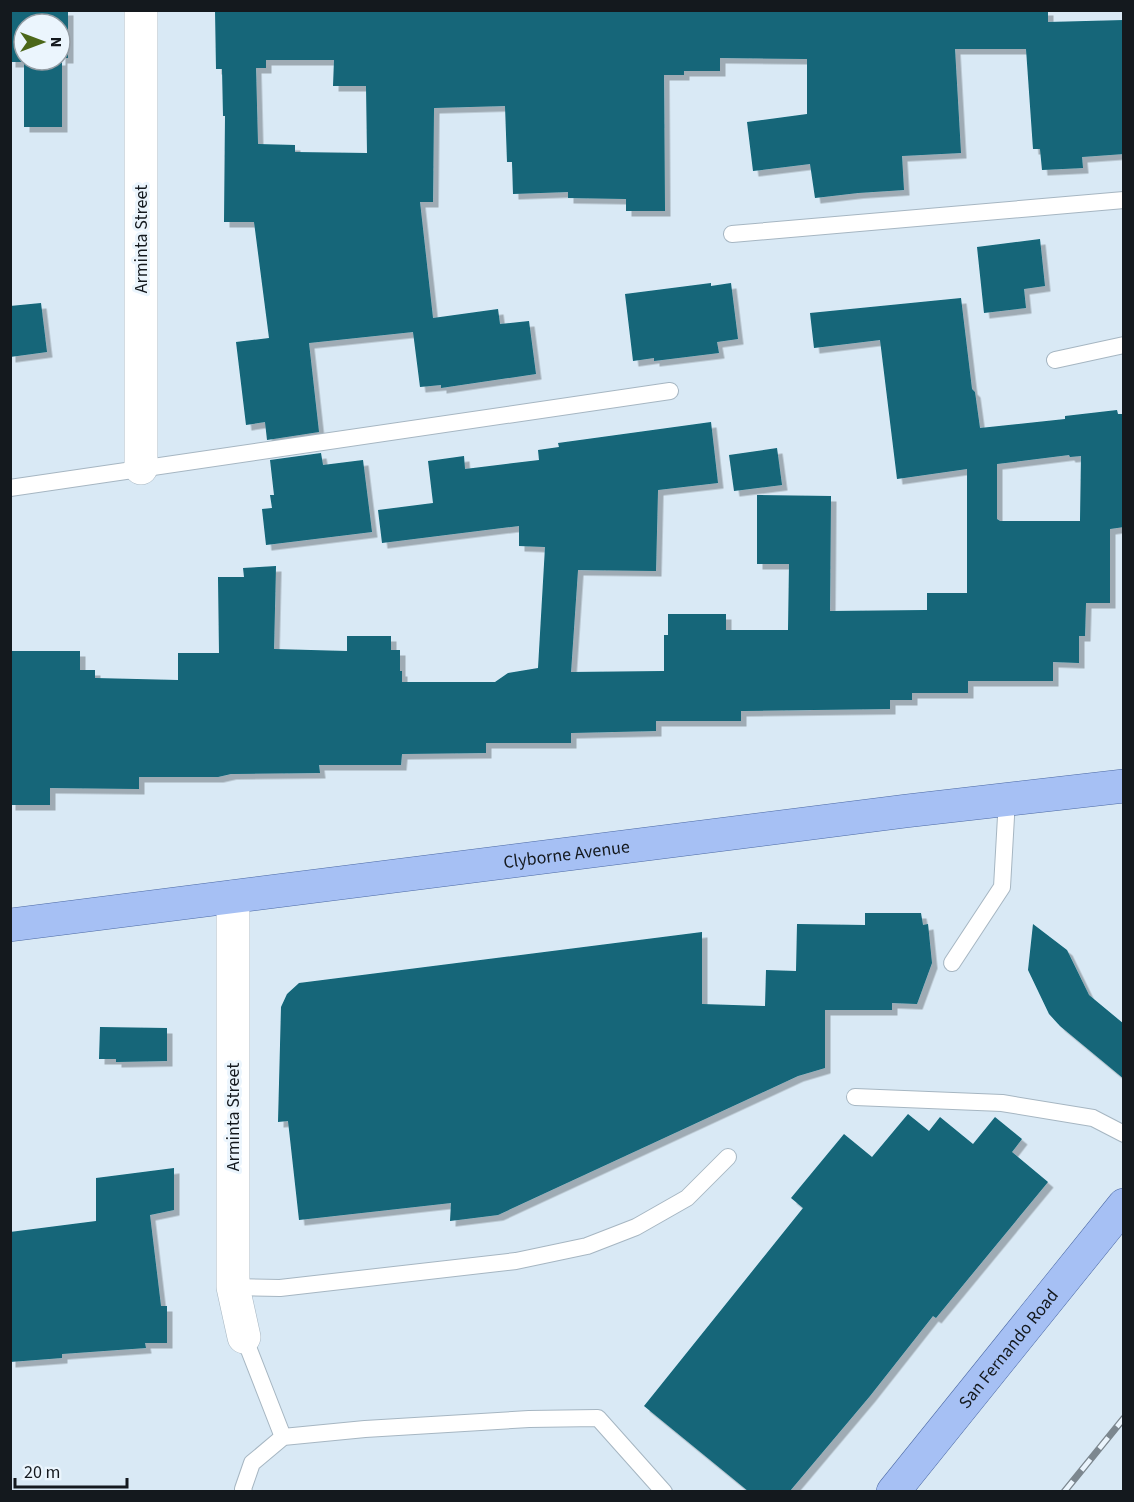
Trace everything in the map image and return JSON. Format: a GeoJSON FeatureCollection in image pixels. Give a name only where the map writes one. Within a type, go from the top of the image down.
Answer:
{"type":"FeatureCollection","features":[{"type":"Feature","properties":{"kind":"main road","name":"Clyborne Avenue"},"geometry":{"type":"LineString","coordinates":[[10,926],[1006,799],[1124,786]]}},
{"type":"Feature","properties":{"kind":"main road","name":"San Fernando Road"},"geometry":{"type":"LineString","coordinates":[[893,1491],[1124,1205]]}},
{"type":"Feature","properties":{"kind":"street","name":"Arminta Street"},"geometry":{"type":"LineString","coordinates":[[141,10],[141,468]]}},
{"type":"Feature","properties":{"kind":"street","name":"Arminta Street"},"geometry":{"type":"LineString","coordinates":[[233,897],[233,1287],[244,1337]]}},
{"type":"Feature","properties":{"kind":"lane"},"geometry":{"type":"LineString","coordinates":[[732,234],[1124,200]]}},
{"type":"Feature","properties":{"kind":"lane"},"geometry":{"type":"LineString","coordinates":[[1055,360],[1124,345]]}},
{"type":"Feature","properties":{"kind":"lane"},"geometry":{"type":"LineString","coordinates":[[10,488],[670,391]]}},
{"type":"Feature","properties":{"kind":"lane"},"geometry":{"type":"LineString","coordinates":[[952,963],[1002,887],[1006,799]]}},
{"type":"Feature","properties":{"kind":"lane"},"geometry":{"type":"LineString","coordinates":[[855,1097],[1002,1103],[1093,1118],[1124,1134]]}},
{"type":"Feature","properties":{"kind":"lane"},"geometry":{"type":"LineString","coordinates":[[233,1287],[280,1288],[516,1261],[587,1246],[636,1227],[687,1198],[728,1157]]}},
{"type":"Feature","properties":{"kind":"lane"},"geometry":{"type":"LineString","coordinates":[[244,1337],[283,1437]]}},
{"type":"Feature","properties":{"kind":"lane"},"geometry":{"type":"LineString","coordinates":[[244,1491],[252,1463],[283,1437],[529,1419],[598,1418],[664,1491]]}},
{"type":"Feature","properties":{"kind":"building"},"geometry":{"type":"Polygon","coordinates":[[[10,10],[68,10],[68,12],[12,12],[12,62],[10,62],[10,10]]]}},
{"type":"Feature","properties":{"kind":"building"},"geometry":{"type":"Polygon","coordinates":[[[215,10],[1048,10],[1048,22],[1124,20],[1124,154],[1082,157],[1083,168],[1042,170],[1040,149],[1033,149],[1026,49],[955,49],[961,153],[902,156],[904,190],[815,198],[810,164],[753,171],[747,122],[807,114],[807,59],[720,58],[720,71],[684,71],[684,75],[664,75],[665,211],[626,211],[626,199],[568,198],[568,192],[513,194],[512,162],[507,162],[505,106],[434,108],[433,202],[420,202],[433,318],[498,309],[500,324],[529,321],[536,374],[441,388],[441,385],[420,387],[413,332],[309,343],[319,432],[267,440],[265,422],[246,425],[236,342],[269,338],[254,222],[224,222],[225,116],[223,116],[222,69],[216,69],[215,10]],[[266,60],[266,68],[256,68],[258,144],[295,145],[295,152],[367,153],[366,86],[333,86],[334,60],[266,60]]]}},
{"type":"Feature","properties":{"kind":"building"},"geometry":{"type":"Polygon","coordinates":[[[24,72],[62,72],[62,127],[24,127],[24,72]]]}},
{"type":"Feature","properties":{"kind":"building"},"geometry":{"type":"Polygon","coordinates":[[[1040,239],[1045,286],[1024,289],[1026,308],[984,313],[977,247],[1040,239]]]}},
{"type":"Feature","properties":{"kind":"building"},"geometry":{"type":"Polygon","coordinates":[[[711,283],[711,286],[731,283],[738,339],[717,342],[719,353],[654,361],[654,358],[633,361],[625,294],[711,283]]]}},
{"type":"Feature","properties":{"kind":"building"},"geometry":{"type":"Polygon","coordinates":[[[961,298],[972,389],[975,392],[980,428],[1065,419],[1065,416],[1117,410],[1118,414],[1124,414],[1124,527],[1110,529],[1110,603],[1086,603],[1085,636],[1079,636],[1079,663],[1053,662],[1053,681],[968,681],[968,693],[912,693],[912,700],[890,700],[890,709],[741,711],[741,721],[656,721],[656,731],[571,733],[571,743],[486,743],[486,753],[402,754],[401,765],[319,765],[320,773],[139,777],[139,789],[50,788],[50,805],[10,805],[10,651],[80,651],[80,670],[95,670],[95,678],[178,680],[178,653],[219,653],[218,577],[244,577],[243,568],[276,566],[274,649],[347,651],[347,636],[391,636],[391,650],[400,650],[402,682],[495,682],[508,673],[538,668],[545,547],[519,546],[519,526],[382,543],[378,510],[433,503],[428,461],[464,456],[465,469],[539,460],[538,450],[559,447],[558,443],[711,422],[718,483],[658,490],[656,571],[578,570],[571,672],[664,671],[664,635],[668,635],[668,614],[726,614],[726,630],[788,630],[789,564],[757,564],[757,495],[831,496],[830,611],[927,610],[927,593],[967,593],[967,469],[897,479],[880,340],[814,348],[810,313],[961,298]],[[1069,455],[997,464],[997,519],[1000,521],[1080,521],[1081,456],[1070,457],[1069,455]]]}},
{"type":"Feature","properties":{"kind":"building"},"geometry":{"type":"Polygon","coordinates":[[[41,303],[47,352],[10,357],[10,306],[41,303]]]}},
{"type":"Feature","properties":{"kind":"building"},"geometry":{"type":"Polygon","coordinates":[[[777,448],[782,485],[734,491],[729,455],[777,448]]]}},
{"type":"Feature","properties":{"kind":"building"},"geometry":{"type":"Polygon","coordinates":[[[321,453],[323,465],[363,460],[372,532],[266,545],[262,509],[272,508],[270,495],[274,495],[270,460],[321,453]]]}},
{"type":"Feature","properties":{"kind":"building"},"geometry":{"type":"Polygon","coordinates":[[[865,913],[921,913],[923,925],[928,924],[932,963],[917,1004],[892,1003],[892,1010],[825,1010],[825,1068],[798,1076],[498,1215],[450,1221],[451,1203],[299,1220],[288,1121],[278,1122],[281,1007],[287,994],[299,983],[702,932],[702,1004],[765,1006],[766,970],[796,971],[797,924],[865,925],[865,913]]]}},
{"type":"Feature","properties":{"kind":"building"},"geometry":{"type":"Polygon","coordinates":[[[1033,924],[1067,950],[1089,995],[1124,1024],[1124,1079],[1060,1026],[1049,1014],[1028,970],[1033,924]]]}},
{"type":"Feature","properties":{"kind":"building"},"geometry":{"type":"Polygon","coordinates":[[[100,1027],[167,1028],[167,1061],[116,1062],[116,1059],[99,1059],[100,1027]]]}},
{"type":"Feature","properties":{"kind":"building"},"geometry":{"type":"Polygon","coordinates":[[[908,1114],[929,1131],[940,1117],[973,1144],[995,1117],[1022,1139],[1012,1152],[1048,1182],[936,1318],[933,1316],[870,1396],[790,1491],[748,1491],[644,1406],[803,1208],[791,1198],[844,1134],[872,1157],[908,1114]]]}},
{"type":"Feature","properties":{"kind":"building"},"geometry":{"type":"Polygon","coordinates":[[[174,1168],[174,1210],[150,1215],[161,1306],[167,1306],[167,1343],[145,1343],[146,1348],[62,1354],[62,1358],[10,1362],[10,1232],[96,1221],[96,1178],[174,1168]]]}},
{"type":"Feature","properties":{"kind":"railway"},"geometry":{"type":"LineString","coordinates":[[1064,1492],[1124,1418]]}}]}
